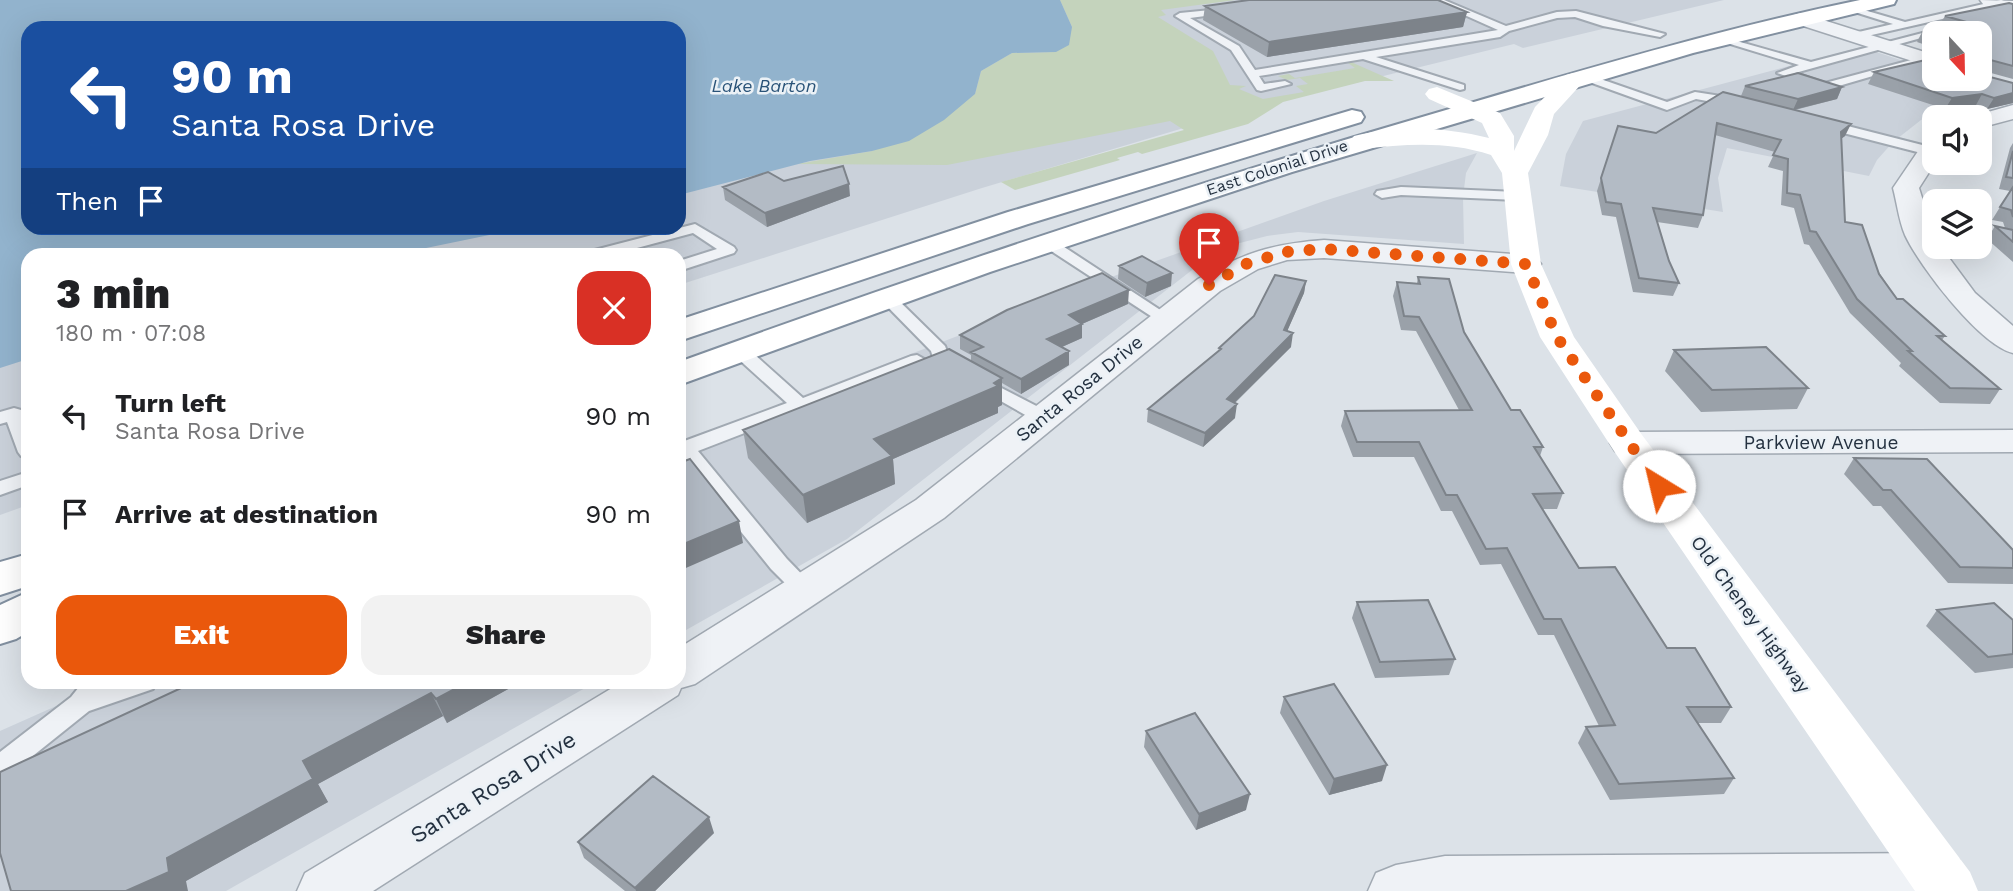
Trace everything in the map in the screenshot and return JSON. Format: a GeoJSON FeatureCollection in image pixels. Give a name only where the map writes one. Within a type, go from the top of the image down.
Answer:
{"type":"FeatureCollection","features":[{"type":"Feature","properties":{"kind":"main road","name":"East Colonial Drive"},"geometry":{"type":"LineString","coordinates":[[1616,45],[1660,34],[1803,9],[1847,8],[1887,0]]}},
{"type":"Feature","properties":{"kind":"main road","name":"East Colonial Drive"},"geometry":{"type":"LineString","coordinates":[[686,371],[1047,242],[1361,141],[1719,39],[1803,9]]}},
{"type":"Feature","properties":{"kind":"main road"},"geometry":{"type":"LineString","coordinates":[[1361,141],[1433,134],[1474,140],[1511,173],[1536,135],[1538,124],[1548,104],[1579,79]]}},
{"type":"Feature","properties":{"kind":"main road"},"geometry":{"type":"LineString","coordinates":[[1437,94],[1486,80]]}},
{"type":"Feature","properties":{"kind":"main road","name":"Old Cheney Highway"},"geometry":{"type":"LineString","coordinates":[[1437,94],[1485,106],[1502,136],[1526,264],[1557,337],[1628,443],[1944,885]]}},
{"type":"Feature","properties":{"kind":"main road"},"geometry":{"type":"LineString","coordinates":[[1485,106],[1538,124]]}},
{"type":"Feature","properties":{"kind":"main road","name":"East Colonial Drive"},"geometry":{"type":"LineString","coordinates":[[686,328],[1031,213],[1378,110]]}},
{"type":"Feature","properties":{"kind":"main road"},"geometry":{"type":"LineString","coordinates":[[686,334],[712,319]]}},
{"type":"Feature","properties":{"kind":"main road"},"geometry":{"type":"LineString","coordinates":[[0,579],[21,572]]}},
{"type":"Feature","properties":{"kind":"main road"},"geometry":{"type":"LineString","coordinates":[[0,627],[21,614]]}},
{"type":"Feature","properties":{"kind":"main road"},"geometry":{"type":"LineString","coordinates":[[0,638],[21,630]]}},
{"type":"Feature","properties":{"kind":"street"},"geometry":{"type":"LineString","coordinates":[[1803,9],[1854,36],[1922,55]]}},
{"type":"Feature","properties":{"kind":"street"},"geometry":{"type":"LineString","coordinates":[[1992,118],[2013,112]]}},
{"type":"Feature","properties":{"kind":"street"},"geometry":{"type":"LineString","coordinates":[[1922,163],[1906,188],[1919,235],[1964,300],[2013,343]]}},
{"type":"Feature","properties":{"kind":"street","name":"Santa Rosa Drive"},"geometry":{"type":"LineString","coordinates":[[686,667],[930,509],[1209,285],[1248,263],[1284,252],[1324,249],[1526,264]]}},
{"type":"Feature","properties":{"kind":"street","name":"Parkview Avenue"},"geometry":{"type":"LineString","coordinates":[[1628,443],[2013,441]]}},
{"type":"Feature","properties":{"kind":"street","name":"Santa Rosa Drive"},"geometry":{"type":"LineString","coordinates":[[325,891],[650,689]]}},
{"type":"Feature","properties":{"kind":"street"},"geometry":{"type":"LineString","coordinates":[[1396,891],[1445,881],[1944,885]]}},
{"type":"Feature","properties":{"kind":"lane"},"geometry":{"type":"LineString","coordinates":[[1436,0],[1505,29]]}},
{"type":"Feature","properties":{"kind":"lane"},"geometry":{"type":"LineString","coordinates":[[1854,36],[2001,3]]}},
{"type":"Feature","properties":{"kind":"lane"},"geometry":{"type":"LineString","coordinates":[[1244,7],[1180,16],[1236,48],[1261,88],[1285,84]]}},
{"type":"Feature","properties":{"kind":"lane"},"geometry":{"type":"LineString","coordinates":[[1847,8],[1934,33],[1783,73],[1825,87],[1922,60]]}},
{"type":"Feature","properties":{"kind":"lane"},"geometry":{"type":"LineString","coordinates":[[1252,74],[1500,34],[1505,29],[1557,15],[1576,14],[1603,23],[1660,34]]}},
{"type":"Feature","properties":{"kind":"lane"},"geometry":{"type":"LineString","coordinates":[[1719,39],[1810,66]]}},
{"type":"Feature","properties":{"kind":"lane"},"geometry":{"type":"LineString","coordinates":[[1360,56],[1437,94]]}},
{"type":"Feature","properties":{"kind":"lane"},"geometry":{"type":"LineString","coordinates":[[1360,56],[1437,94]]}},
{"type":"Feature","properties":{"kind":"lane"},"geometry":{"type":"LineString","coordinates":[[1579,79],[1667,106],[1695,95],[1749,105]]}},
{"type":"Feature","properties":{"kind":"lane"},"geometry":{"type":"LineString","coordinates":[[1813,122],[1922,147]]}},
{"type":"Feature","properties":{"kind":"lane"},"geometry":{"type":"LineString","coordinates":[[1382,194],[1511,173]]}},
{"type":"Feature","properties":{"kind":"lane"},"geometry":{"type":"LineString","coordinates":[[686,230],[695,228],[729,250],[686,264]]}},
{"type":"Feature","properties":{"kind":"lane"},"geometry":{"type":"LineString","coordinates":[[619,248],[668,235]]}},
{"type":"Feature","properties":{"kind":"lane"},"geometry":{"type":"LineString","coordinates":[[1047,242],[1166,319]]}},
{"type":"Feature","properties":{"kind":"lane"},"geometry":{"type":"LineString","coordinates":[[887,298],[939,350],[941,360],[1043,417]]}},
{"type":"Feature","properties":{"kind":"lane"},"geometry":{"type":"LineString","coordinates":[[740,351],[800,405]]}},
{"type":"Feature","properties":{"kind":"lane"},"geometry":{"type":"LineString","coordinates":[[686,448],[917,360]]}},
{"type":"Feature","properties":{"kind":"lane"},"geometry":{"type":"LineString","coordinates":[[0,418],[14,414],[21,433]]}},
{"type":"Feature","properties":{"kind":"lane"},"geometry":{"type":"LineString","coordinates":[[686,454],[779,564],[806,590]]}},
{"type":"Feature","properties":{"kind":"lane"},"geometry":{"type":"LineString","coordinates":[[0,488],[21,480]]}},
{"type":"Feature","properties":{"kind":"lane"},"geometry":{"type":"LineString","coordinates":[[0,767],[80,704],[92,689]]}},
{"type":"Feature","properties":{"kind":"lane"},"geometry":{"type":"LineString","coordinates":[[80,704],[124,689]]}},
{"type":"Feature","properties":{"kind":"shaded area"},"geometry":{"type":"Polygon","coordinates":[[[0,0],[1724,0],[1523,48],[1514,44],[1244,110],[982,188],[686,283],[686,248],[21,248],[21,508],[0,515],[0,0]]]}},
{"type":"Feature","properties":{"kind":"shaded area"},"geometry":{"type":"Polygon","coordinates":[[[1861,47],[1922,67],[1922,91],[1942,91],[1951,105],[1922,105],[1922,120],[1893,142],[1877,160],[1869,176],[1727,148],[1718,178],[1723,212],[1560,186],[1566,154],[1583,121],[1861,47]]]}},
{"type":"Feature","properties":{"kind":"shaded area"},"geometry":{"type":"Polygon","coordinates":[[[1477,153],[1466,173],[1463,197],[1464,244],[1298,232],[1236,244],[1210,256],[847,539],[686,630],[686,440],[1114,276],[1324,201],[1477,153]]]}},
{"type":"Feature","properties":{"kind":"shaded area"},"geometry":{"type":"Polygon","coordinates":[[[94,689],[583,689],[226,891],[0,891],[0,731],[94,689]]]}},
{"type":"Feature","properties":{"kind":"green space"},"geometry":{"type":"Polygon","coordinates":[[[1060,0],[1235,0],[1161,10],[1166,15],[1158,17],[1213,51],[1230,85],[1246,86],[1239,89],[1263,99],[1304,92],[1296,86],[1308,84],[1300,78],[1287,80],[1278,76],[1289,74],[1295,78],[1355,68],[1348,63],[1351,62],[1394,81],[1365,81],[1283,102],[1248,124],[1142,154],[1138,152],[1117,158],[1120,160],[1015,190],[1001,182],[1184,130],[1170,121],[947,165],[797,164],[872,151],[975,94],[981,71],[1012,53],[1056,52],[1072,27],[1060,0]]]}},
{"type":"Feature","properties":{"kind":"water","name":"Lake Barton"},"geometry":{"type":"Polygon","coordinates":[[[0,0],[1060,0],[1072,27],[1069,45],[1056,52],[1012,53],[981,71],[975,94],[944,120],[909,141],[872,151],[810,161],[686,193],[686,21],[21,21],[21,235],[489,235],[426,248],[21,248],[21,361],[0,368],[0,0]]]}},
{"type":"Feature","properties":{"kind":"building"},"geometry":{"type":"Polygon","coordinates":[[[1249,0],[1438,0],[1467,12],[1269,42],[1205,6],[1249,0]]]}},
{"type":"Feature","properties":{"kind":"building"},"geometry":{"type":"Polygon","coordinates":[[[2013,4],[2013,66],[1992,60],[1992,21],[1963,21],[1945,16],[2013,4]]]}},
{"type":"Feature","properties":{"kind":"building"},"geometry":{"type":"Polygon","coordinates":[[[1922,61],[1922,88],[1874,72],[1922,61]]]}},
{"type":"Feature","properties":{"kind":"building"},"geometry":{"type":"Polygon","coordinates":[[[1798,73],[1842,87],[1798,99],[1745,86],[1798,73]]]}},
{"type":"Feature","properties":{"kind":"building"},"geometry":{"type":"Polygon","coordinates":[[[1992,77],[2013,83],[2013,93],[1994,98],[1982,94],[1952,98],[1931,91],[1992,91],[1992,77]]]}},
{"type":"Feature","properties":{"kind":"building"},"geometry":{"type":"Polygon","coordinates":[[[1723,92],[1851,124],[1841,132],[1845,222],[1862,225],[1879,274],[1897,299],[1903,299],[1945,336],[1937,336],[2000,389],[1950,388],[1908,351],[1912,351],[1857,299],[1816,232],[1810,231],[1800,195],[1787,193],[1788,159],[1773,155],[1781,140],[1717,123],[1703,215],[1653,208],[1669,261],[1679,283],[1639,278],[1621,204],[1606,202],[1601,178],[1618,126],[1656,133],[1723,92]]]}},
{"type":"Feature","properties":{"kind":"building"},"geometry":{"type":"Polygon","coordinates":[[[2013,151],[2013,178],[2006,177],[2013,151]]]}},
{"type":"Feature","properties":{"kind":"building"},"geometry":{"type":"Polygon","coordinates":[[[843,166],[849,184],[765,213],[723,187],[768,172],[784,181],[843,166]]]}},
{"type":"Feature","properties":{"kind":"building"},"geometry":{"type":"Polygon","coordinates":[[[2013,187],[2013,217],[2011,210],[2000,207],[2013,187]]]}},
{"type":"Feature","properties":{"kind":"building"},"geometry":{"type":"Polygon","coordinates":[[[1995,226],[2013,230],[2013,242],[1995,226]]]}},
{"type":"Feature","properties":{"kind":"building"},"geometry":{"type":"Polygon","coordinates":[[[1142,256],[1172,273],[1147,283],[1119,266],[1142,256]]]}},
{"type":"Feature","properties":{"kind":"building"},"geometry":{"type":"Polygon","coordinates":[[[1102,273],[1129,290],[1069,315],[1082,324],[1047,339],[1069,351],[1021,379],[971,352],[983,347],[960,335],[1007,310],[1102,273]]]}},
{"type":"Feature","properties":{"kind":"building"},"geometry":{"type":"Polygon","coordinates":[[[1275,275],[1306,281],[1284,330],[1293,333],[1227,399],[1237,404],[1205,433],[1148,409],[1221,349],[1219,348],[1254,316],[1275,275]]]}},
{"type":"Feature","properties":{"kind":"building"},"geometry":{"type":"Polygon","coordinates":[[[1418,277],[1449,279],[1464,332],[1511,410],[1520,410],[1543,447],[1534,447],[1563,493],[1533,494],[1579,568],[1615,567],[1667,648],[1695,648],[1731,707],[1687,707],[1734,778],[1619,784],[1586,727],[1615,725],[1561,619],[1544,619],[1507,548],[1486,549],[1457,495],[1446,495],[1419,442],[1357,442],[1345,411],[1472,410],[1419,317],[1404,316],[1397,282],[1420,284],[1418,277]]]}},
{"type":"Feature","properties":{"kind":"building"},"geometry":{"type":"Polygon","coordinates":[[[1766,347],[1808,388],[1712,390],[1674,350],[1766,347]]]}},
{"type":"Feature","properties":{"kind":"building"},"geometry":{"type":"Polygon","coordinates":[[[949,349],[1002,378],[994,383],[998,386],[874,439],[892,456],[803,495],[743,430],[949,349]]]}},
{"type":"Feature","properties":{"kind":"building"},"geometry":{"type":"Polygon","coordinates":[[[1854,458],[1927,459],[2013,550],[2013,568],[1960,567],[1891,490],[1883,490],[1854,458]]]}},
{"type":"Feature","properties":{"kind":"building"},"geometry":{"type":"Polygon","coordinates":[[[690,459],[739,521],[686,543],[686,460],[690,459]]]}},
{"type":"Feature","properties":{"kind":"building"},"geometry":{"type":"Polygon","coordinates":[[[1428,600],[1455,659],[1380,662],[1357,602],[1428,600]]]}},
{"type":"Feature","properties":{"kind":"building"},"geometry":{"type":"Polygon","coordinates":[[[1994,603],[2013,620],[2013,654],[1988,657],[1937,610],[1994,603]]]}},
{"type":"Feature","properties":{"kind":"building"},"geometry":{"type":"Polygon","coordinates":[[[1334,684],[1387,765],[1334,779],[1284,697],[1334,684]]]}},
{"type":"Feature","properties":{"kind":"building"},"geometry":{"type":"Polygon","coordinates":[[[179,689],[455,689],[436,699],[431,693],[303,761],[313,779],[167,858],[169,872],[126,891],[11,891],[0,853],[0,772],[179,689]]]}},
{"type":"Feature","properties":{"kind":"building"},"geometry":{"type":"Polygon","coordinates":[[[1195,713],[1250,794],[1199,814],[1146,731],[1195,713]]]}},
{"type":"Feature","properties":{"kind":"building"},"geometry":{"type":"Polygon","coordinates":[[[653,776],[709,817],[635,888],[578,842],[653,776]]]}},
{"type":"Feature","properties":{"kind":"route"},"geometry":{"type":"LineString","coordinates":[[1209,285],[1248,263],[1284,252],[1324,249],[1526,264],[1557,337],[1659,486]]}}]}
